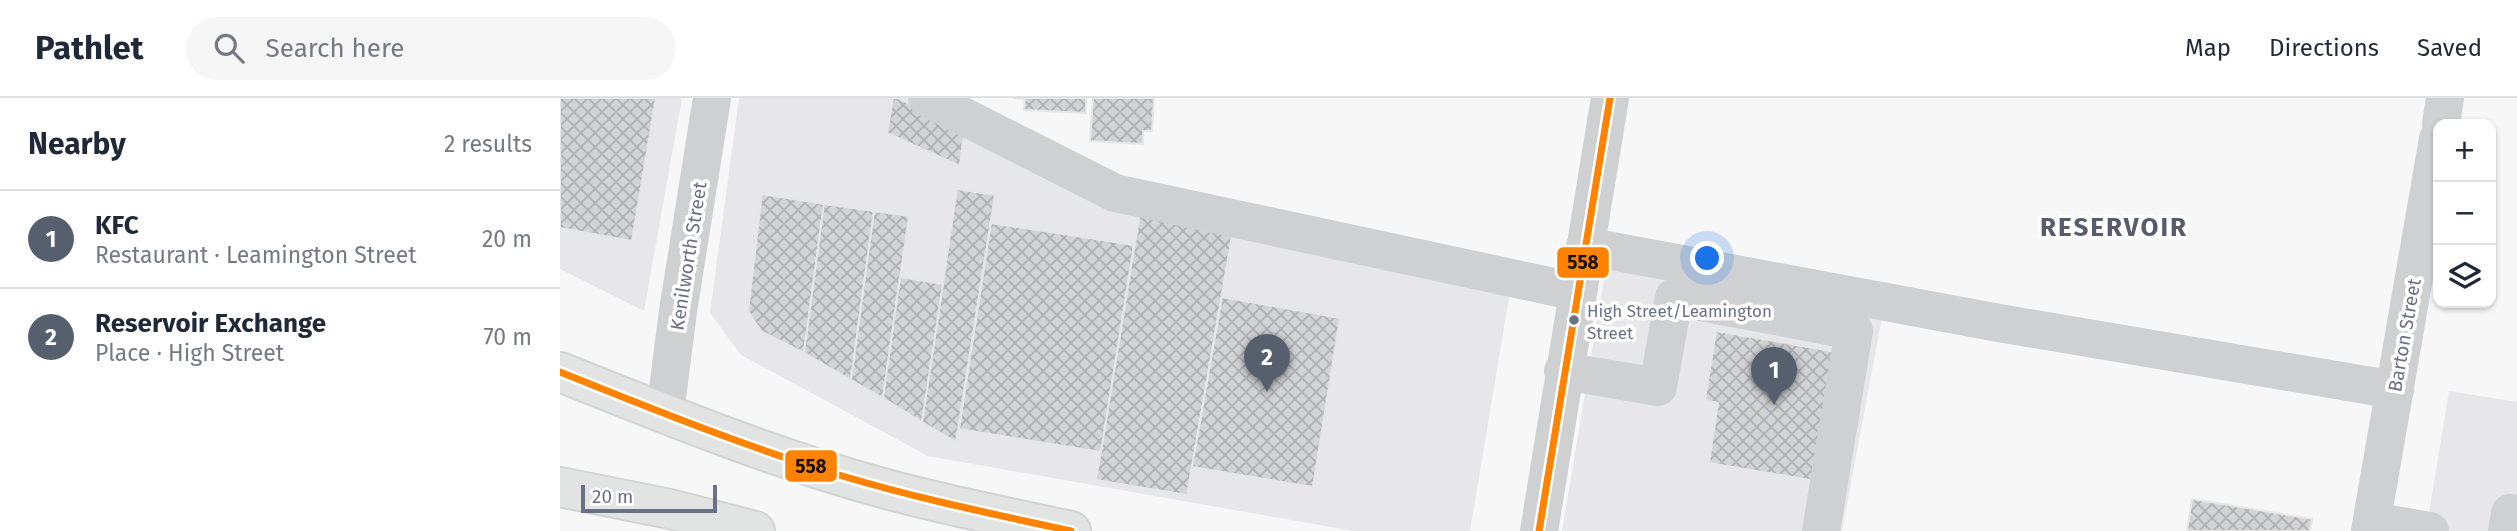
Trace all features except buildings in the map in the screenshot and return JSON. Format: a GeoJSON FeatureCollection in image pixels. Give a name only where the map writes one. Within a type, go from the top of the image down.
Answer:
{"type":"FeatureCollection","features":[{"type":"Feature","properties":{"kind":"main road"},"geometry":{"type":"LineString","coordinates":[[560,372],[766,451],[878,487],[1071,531]]}},
{"type":"Feature","properties":{"kind":"main road"},"geometry":{"type":"LineString","coordinates":[[560,461],[670,509]]}},
{"type":"Feature","properties":{"kind":"main road"},"geometry":{"type":"LineString","coordinates":[[560,487],[670,509],[755,531]]}},
{"type":"Feature","properties":{"kind":"street","name":"Kenilworth Street"},"geometry":{"type":"LineString","coordinates":[[665,414],[678,310],[712,98]]}},
{"type":"Feature","properties":{"kind":"street"},"geometry":{"type":"LineString","coordinates":[[927,98],[1115,193],[1577,292]]}},
{"type":"Feature","properties":{"kind":"street"},"geometry":{"type":"LineString","coordinates":[[1539,531],[1610,98]]}},
{"type":"Feature","properties":{"kind":"street"},"geometry":{"type":"LineString","coordinates":[[2442,119],[2445,98]]}},
{"type":"Feature","properties":{"kind":"street","name":"Barton Street"},"geometry":{"type":"LineString","coordinates":[[2371,526],[2433,168]]}},
{"type":"Feature","properties":{"kind":"street"},"geometry":{"type":"LineString","coordinates":[[1585,246],[1999,323],[2395,390]]}},
{"type":"Feature","properties":{"kind":"street"},"geometry":{"type":"LineString","coordinates":[[1563,372],[1658,387],[1674,297],[1854,331],[1821,531]]}},
{"type":"Feature","properties":{"kind":"street"},"geometry":{"type":"LineString","coordinates":[[2507,531],[2510,513],[2517,514]]}},
{"type":"Feature","properties":{"kind":"street"},"geometry":{"type":"LineString","coordinates":[[2371,526],[2430,531]]}},
{"type":"Feature","properties":{"kind":"shaded area"},"geometry":{"type":"Polygon","coordinates":[[[560,98],[682,98],[644,311],[560,269],[560,98]]]}},
{"type":"Feature","properties":{"kind":"shaded area"},"geometry":{"type":"Polygon","coordinates":[[[739,98],[938,98],[1127,180],[1514,268],[1470,531],[1353,531],[928,456],[741,355],[710,313],[739,98]]]}},
{"type":"Feature","properties":{"kind":"shaded area"},"geometry":{"type":"Polygon","coordinates":[[[1610,243],[1886,296],[1842,531],[1562,531],[1610,243]]]}},
{"type":"Feature","properties":{"kind":"shaded area"},"geometry":{"type":"Polygon","coordinates":[[[2449,391],[2517,402],[2517,531],[2426,531],[2449,391]]]}},
{"type":"Feature","properties":{"kind":"transit line","name":"558"},"geometry":{"type":"LineString","coordinates":[[1539,531],[1610,98]]}},
{"type":"Feature","properties":{"kind":"transit line","name":"558"},"geometry":{"type":"LineString","coordinates":[[560,372],[733,439],[839,475],[925,498],[1071,531]]}},
{"type":"Feature","properties":{"kind":"place","name":"High Street/Leamington Street"},"geometry":{"type":"Point","coordinates":[1574,320]}},
{"type":"Feature","properties":{"kind":"place","name":"Reservoir Exchange"},"geometry":{"type":"Point","coordinates":[1267,392]}},
{"type":"Feature","properties":{"kind":"place","name":"KFC"},"geometry":{"type":"Point","coordinates":[1774,405]}},
{"type":"Feature","properties":{"kind":"district","name":"RESERVOIR"},"geometry":{"type":"Point","coordinates":[2114,227]}}]}
